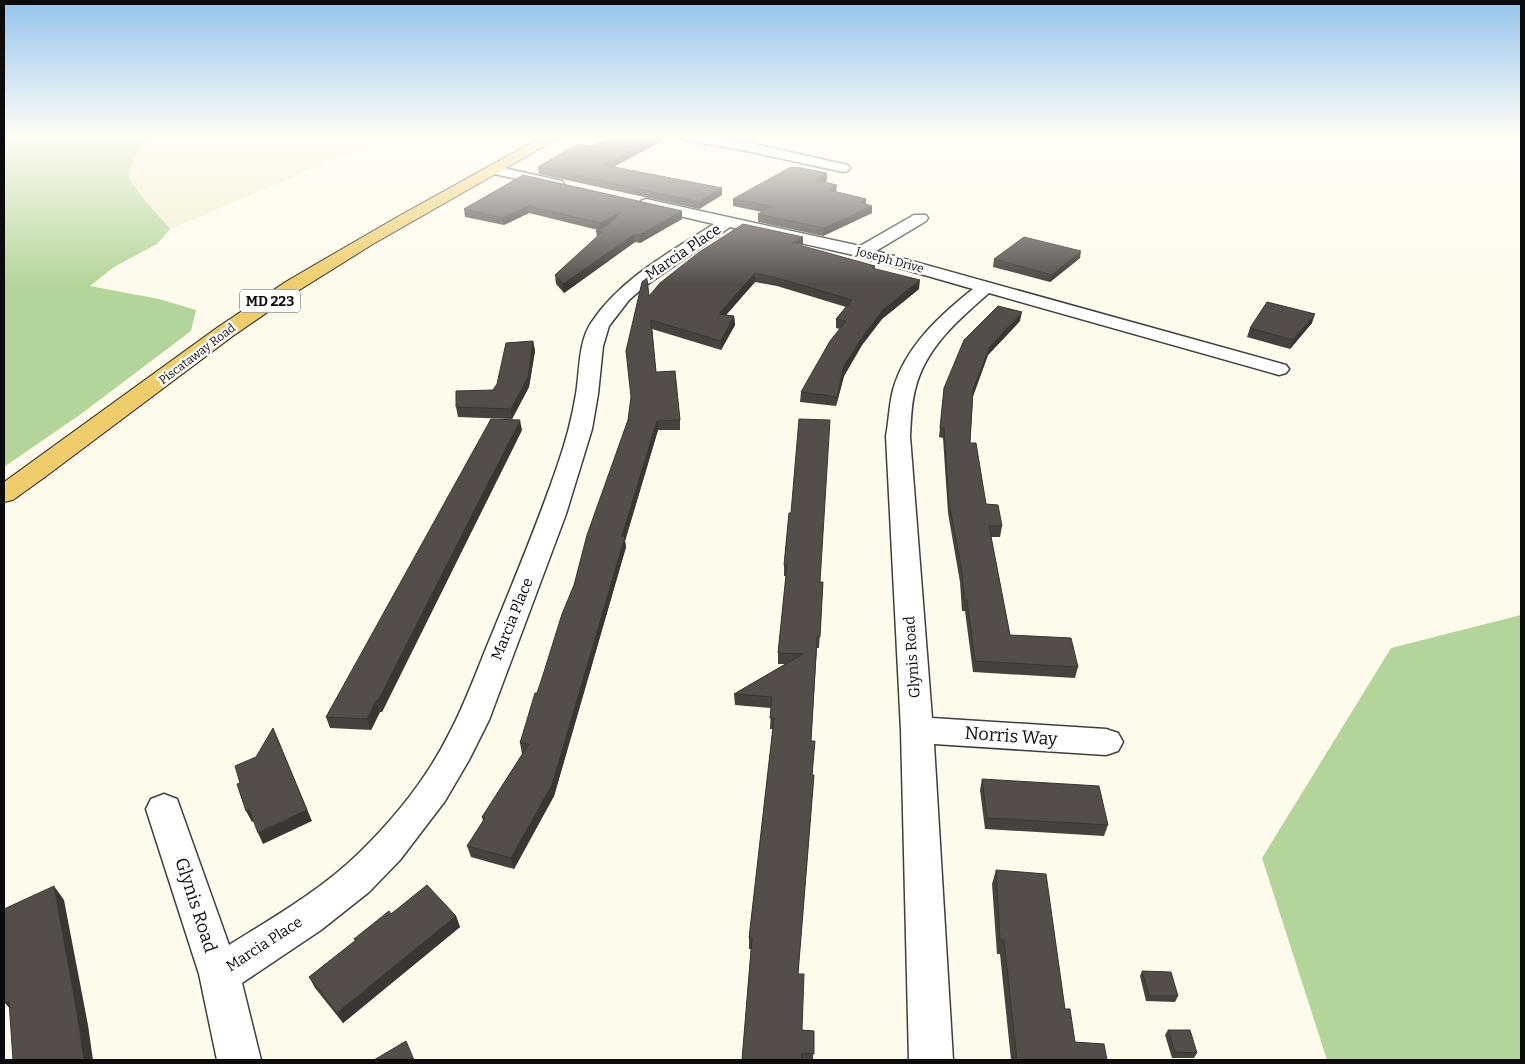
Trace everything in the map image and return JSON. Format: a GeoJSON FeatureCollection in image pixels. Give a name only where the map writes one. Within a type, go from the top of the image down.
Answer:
{"type":"FeatureCollection","features":[{"type":"Feature","properties":{"kind":"main road","name":"Piscataway Road"},"geometry":{"type":"LineString","coordinates":[[4,494],[293,286],[344,253],[467,186]]}},
{"type":"Feature","properties":{"kind":"street"},"geometry":{"type":"LineString","coordinates":[[566,186],[572,187]]}},
{"type":"Feature","properties":{"kind":"street","name":"Joseph Drive"},"geometry":{"type":"LineString","coordinates":[[630,200],[862,252],[1279,369]]}},
{"type":"Feature","properties":{"kind":"street"},"geometry":{"type":"LineString","coordinates":[[862,252],[920,218]]}},
{"type":"Feature","properties":{"kind":"street","name":"Marcia Place"},"geometry":{"type":"LineString","coordinates":[[219,974],[334,898],[356,880],[398,837],[439,779],[467,733],[534,566],[566,476],[581,432],[590,379],[593,345],[599,327],[616,302],[636,283],[727,222]]}},
{"type":"Feature","properties":{"kind":"street","name":"Glynis Road"},"geometry":{"type":"LineString","coordinates":[[931,1060],[917,730],[898,436],[904,392],[917,359],[940,325],[987,286]]}},
{"type":"Feature","properties":{"kind":"street","name":"Norris Way"},"geometry":{"type":"LineString","coordinates":[[917,730],[1106,742]]}},
{"type":"Feature","properties":{"kind":"street","name":"Glynis Road"},"geometry":{"type":"LineString","coordinates":[[164,809],[219,974],[239,1060]]}},
{"type":"Feature","properties":{"kind":"shaded area"},"geometry":{"type":"Polygon","coordinates":[[[134,186],[273,186],[170,229],[134,186]]]}},
{"type":"Feature","properties":{"kind":"green space"},"geometry":{"type":"Polygon","coordinates":[[[4,186],[134,186],[170,229],[157,244],[114,267],[90,286],[159,299],[196,310],[191,331],[81,414],[4,467],[4,186]]]}},
{"type":"Feature","properties":{"kind":"green space"},"geometry":{"type":"Polygon","coordinates":[[[1521,615],[1521,1060],[1327,1060],[1262,858],[1391,648],[1521,615]]]}},
{"type":"Feature","properties":{"kind":"building"},"geometry":{"type":"Polygon","coordinates":[[[505,186],[570,186],[682,211],[639,235],[635,234],[563,284],[555,275],[602,232],[596,231],[608,225],[621,212],[600,223],[528,206],[503,218],[464,209],[505,186]]]}},
{"type":"Feature","properties":{"kind":"building"},"geometry":{"type":"Polygon","coordinates":[[[624,186],[710,186],[722,188],[699,202],[624,186]]]}},
{"type":"Feature","properties":{"kind":"building"},"geometry":{"type":"Polygon","coordinates":[[[757,186],[836,186],[829,190],[866,199],[860,202],[872,206],[824,228],[758,214],[772,206],[733,199],[757,186]]]}},
{"type":"Feature","properties":{"kind":"building"},"geometry":{"type":"Polygon","coordinates":[[[743,224],[803,237],[792,243],[875,266],[872,268],[920,280],[883,310],[863,336],[844,366],[837,397],[801,392],[830,341],[846,321],[836,319],[852,300],[755,273],[719,314],[734,316],[721,341],[651,320],[656,372],[675,371],[680,420],[657,421],[622,536],[625,537],[552,785],[511,858],[467,846],[485,818],[482,817],[529,744],[520,743],[535,693],[537,693],[562,614],[574,585],[587,535],[628,420],[631,397],[626,351],[642,282],[647,278],[649,296],[660,283],[698,253],[743,224]]]}},
{"type":"Feature","properties":{"kind":"building"},"geometry":{"type":"Polygon","coordinates":[[[1024,237],[1081,251],[1052,275],[994,259],[1024,237]]]}},
{"type":"Feature","properties":{"kind":"building"},"geometry":{"type":"Polygon","coordinates":[[[1267,302],[1315,314],[1293,340],[1250,328],[1267,302]]]}},
{"type":"Feature","properties":{"kind":"building"},"geometry":{"type":"Polygon","coordinates":[[[998,306],[1022,312],[990,346],[973,390],[970,443],[976,443],[986,504],[998,505],[1002,526],[989,526],[1010,635],[1071,638],[1078,667],[975,661],[967,600],[964,600],[962,571],[949,503],[944,428],[940,428],[944,388],[964,340],[998,306]]]}},
{"type":"Feature","properties":{"kind":"building"},"geometry":{"type":"Polygon","coordinates":[[[533,341],[528,377],[511,409],[456,407],[456,391],[493,390],[497,384],[506,343],[533,341]]]}},
{"type":"Feature","properties":{"kind":"building"},"geometry":{"type":"Polygon","coordinates":[[[491,419],[520,420],[378,701],[376,701],[367,719],[326,717],[491,419]]]}},
{"type":"Feature","properties":{"kind":"building"},"geometry":{"type":"Polygon","coordinates":[[[799,419],[830,420],[820,582],[823,582],[820,637],[817,637],[811,741],[815,741],[812,775],[814,775],[798,974],[804,974],[802,1030],[814,1031],[814,1054],[802,1053],[801,1060],[742,1060],[752,938],[749,938],[774,718],[770,718],[772,697],[734,694],[803,654],[778,653],[787,565],[784,565],[789,513],[791,513],[799,419]]]}},
{"type":"Feature","properties":{"kind":"building"},"geometry":{"type":"Polygon","coordinates":[[[273,728],[307,810],[258,833],[249,809],[246,811],[237,784],[240,783],[235,766],[256,757],[273,728]]]}},
{"type":"Feature","properties":{"kind":"building"},"geometry":{"type":"Polygon","coordinates":[[[982,779],[1099,786],[1108,825],[987,818],[982,779]]]}},
{"type":"Feature","properties":{"kind":"building"},"geometry":{"type":"Polygon","coordinates":[[[996,870],[1046,874],[1065,1009],[1070,1009],[1075,1042],[1104,1044],[1107,1060],[1017,1060],[1004,940],[1000,940],[996,870]]]}},
{"type":"Feature","properties":{"kind":"building"},"geometry":{"type":"Polygon","coordinates":[[[427,885],[456,916],[337,1013],[309,977],[389,911],[391,914],[427,885]]]}},
{"type":"Feature","properties":{"kind":"building"},"geometry":{"type":"Polygon","coordinates":[[[54,886],[84,1060],[13,1060],[9,1001],[5,1003],[4,995],[4,909],[54,886]]]}},
{"type":"Feature","properties":{"kind":"building"},"geometry":{"type":"Polygon","coordinates":[[[1142,971],[1171,972],[1178,996],[1149,996],[1142,971]]]}},
{"type":"Feature","properties":{"kind":"building"},"geometry":{"type":"Polygon","coordinates":[[[1168,1030],[1190,1030],[1197,1053],[1175,1052],[1168,1030]]]}},
{"type":"Feature","properties":{"kind":"building"},"geometry":{"type":"Polygon","coordinates":[[[406,1041],[414,1060],[374,1060],[406,1041]]]}}]}
